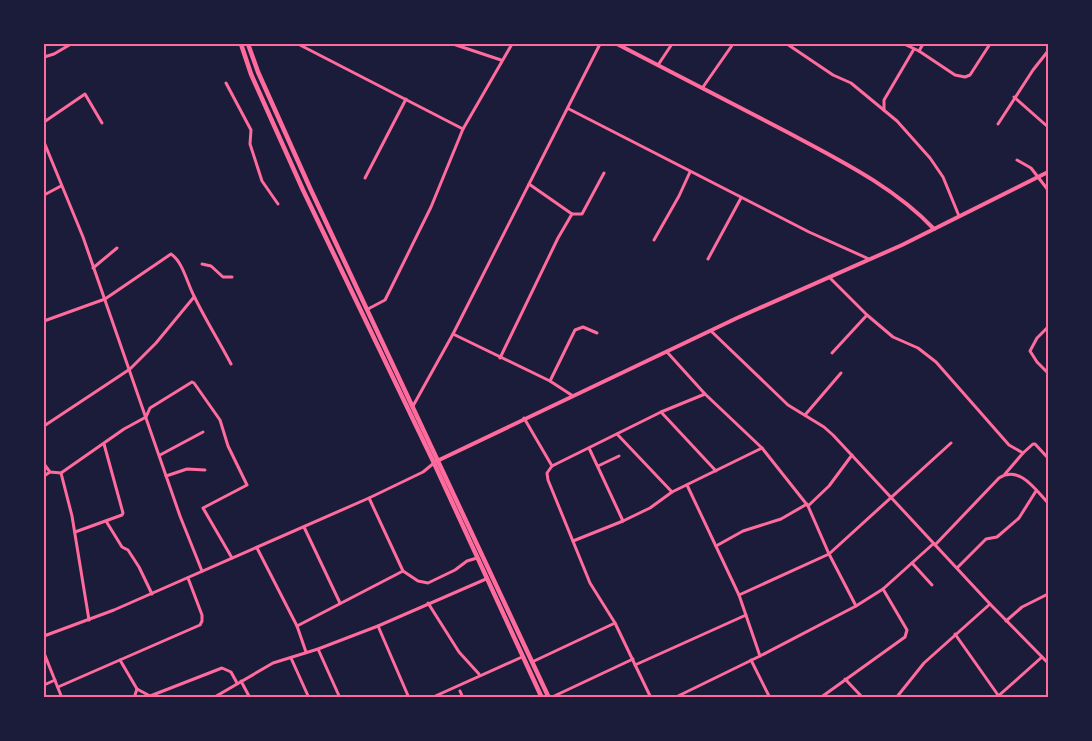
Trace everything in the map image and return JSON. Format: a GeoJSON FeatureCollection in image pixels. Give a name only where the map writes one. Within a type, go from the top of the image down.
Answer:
{"type":"FeatureCollection","features":[{"type":"Feature","properties":{"kind":"main road"},"geometry":{"type":"LineString","coordinates":[[241,44],[251,74],[275,127],[550,698]]}},
{"type":"Feature","properties":{"kind":"main road"},"geometry":{"type":"LineString","coordinates":[[248,44],[281,125],[413,406],[486,579],[541,697]]}},
{"type":"Feature","properties":{"kind":"main road"},"geometry":{"type":"LineString","coordinates":[[275,127],[281,125]]}},
{"type":"Feature","properties":{"kind":"street"},"geometry":{"type":"LineString","coordinates":[[44,57],[71,44]]}},
{"type":"Feature","properties":{"kind":"street"},"geometry":{"type":"LineString","coordinates":[[298,44],[463,129]]}},
{"type":"Feature","properties":{"kind":"street"},"geometry":{"type":"LineString","coordinates":[[453,44],[501,60]]}},
{"type":"Feature","properties":{"kind":"street"},"geometry":{"type":"LineString","coordinates":[[368,309],[385,300],[431,207],[463,129],[512,44]]}},
{"type":"Feature","properties":{"kind":"street"},"geometry":{"type":"LineString","coordinates":[[413,406],[453,334],[600,44]]}},
{"type":"Feature","properties":{"kind":"street"},"geometry":{"type":"LineString","coordinates":[[616,44],[703,87],[871,178],[899,197],[934,230]]}},
{"type":"Feature","properties":{"kind":"street"},"geometry":{"type":"LineString","coordinates":[[658,65],[672,44]]}},
{"type":"Feature","properties":{"kind":"street"},"geometry":{"type":"LineString","coordinates":[[703,87],[733,44]]}},
{"type":"Feature","properties":{"kind":"street"},"geometry":{"type":"LineString","coordinates":[[787,44],[833,75],[851,83],[897,121],[930,158],[943,177],[959,217]]}},
{"type":"Feature","properties":{"kind":"street"},"geometry":{"type":"LineString","coordinates":[[904,44],[955,75],[965,77],[970,75],[990,44]]}},
{"type":"Feature","properties":{"kind":"street"},"geometry":{"type":"LineString","coordinates":[[884,110],[884,100],[923,44]]}},
{"type":"Feature","properties":{"kind":"street"},"geometry":{"type":"LineString","coordinates":[[998,124],[1014,97],[1048,51]]}},
{"type":"Feature","properties":{"kind":"street"},"geometry":{"type":"LineString","coordinates":[[226,83],[251,130],[250,144],[262,181],[278,204]]}},
{"type":"Feature","properties":{"kind":"street"},"geometry":{"type":"LineString","coordinates":[[44,122],[85,94],[102,123]]}},
{"type":"Feature","properties":{"kind":"street"},"geometry":{"type":"LineString","coordinates":[[1014,97],[1048,127]]}},
{"type":"Feature","properties":{"kind":"street"},"geometry":{"type":"LineString","coordinates":[[364,178],[406,99]]}},
{"type":"Feature","properties":{"kind":"street"},"geometry":{"type":"LineString","coordinates":[[873,102],[884,100]]}},
{"type":"Feature","properties":{"kind":"street"},"geometry":{"type":"LineString","coordinates":[[569,109],[809,232],[870,259]]}},
{"type":"Feature","properties":{"kind":"street"},"geometry":{"type":"LineString","coordinates":[[44,142],[83,237],[166,476],[202,571]]}},
{"type":"Feature","properties":{"kind":"street"},"geometry":{"type":"LineString","coordinates":[[1017,160],[1025,163],[1039,176],[1048,190]]}},
{"type":"Feature","properties":{"kind":"street"},"geometry":{"type":"LineString","coordinates":[[654,240],[690,172]]}},
{"type":"Feature","properties":{"kind":"street"},"geometry":{"type":"LineString","coordinates":[[44,636],[152,594],[369,498],[524,418],[737,318],[934,230],[1048,172]]}},
{"type":"Feature","properties":{"kind":"street"},"geometry":{"type":"LineString","coordinates":[[529,184],[572,214],[582,214],[604,173]]}},
{"type":"Feature","properties":{"kind":"street"},"geometry":{"type":"LineString","coordinates":[[44,195],[61,186]]}},
{"type":"Feature","properties":{"kind":"street"},"geometry":{"type":"LineString","coordinates":[[708,258],[741,198]]}},
{"type":"Feature","properties":{"kind":"street"},"geometry":{"type":"LineString","coordinates":[[500,358],[572,214]]}},
{"type":"Feature","properties":{"kind":"street"},"geometry":{"type":"LineString","coordinates":[[93,268],[117,248]]}},
{"type":"Feature","properties":{"kind":"street"},"geometry":{"type":"LineString","coordinates":[[44,321],[105,299],[171,254],[180,266],[194,297],[231,364]]}},
{"type":"Feature","properties":{"kind":"street"},"geometry":{"type":"LineString","coordinates":[[202,264],[211,266],[223,277],[232,277]]}},
{"type":"Feature","properties":{"kind":"street"},"geometry":{"type":"LineString","coordinates":[[829,278],[867,315],[893,336],[918,348],[936,362],[1001,437],[1023,453]]}},
{"type":"Feature","properties":{"kind":"street"},"geometry":{"type":"LineString","coordinates":[[44,426],[130,369],[156,343],[194,297]]}},
{"type":"Feature","properties":{"kind":"street"},"geometry":{"type":"LineString","coordinates":[[832,353],[867,315]]}},
{"type":"Feature","properties":{"kind":"street"},"geometry":{"type":"LineString","coordinates":[[550,381],[575,330],[584,327],[597,333]]}},
{"type":"Feature","properties":{"kind":"street"},"geometry":{"type":"LineString","coordinates":[[1048,327],[1037,338],[1030,351],[1037,363],[1048,373]]}},
{"type":"Feature","properties":{"kind":"street"},"geometry":{"type":"LineString","coordinates":[[711,331],[788,405],[829,431],[1006,621],[1046,660],[997,696],[955,634]]}},
{"type":"Feature","properties":{"kind":"street"},"geometry":{"type":"LineString","coordinates":[[453,334],[550,381],[573,396]]}},
{"type":"Feature","properties":{"kind":"street"},"geometry":{"type":"LineString","coordinates":[[667,352],[705,394],[762,448],[807,505],[856,606]]}},
{"type":"Feature","properties":{"kind":"street"},"geometry":{"type":"LineString","coordinates":[[805,415],[841,373]]}},
{"type":"Feature","properties":{"kind":"street"},"geometry":{"type":"LineString","coordinates":[[44,476],[50,472],[61,473],[146,417],[150,408],[192,382],[216,414],[228,446],[247,485],[203,508],[232,558]]}},
{"type":"Feature","properties":{"kind":"street"},"geometry":{"type":"LineString","coordinates":[[651,698],[615,623],[590,582],[547,473],[552,466],[661,412],[705,394]]}},
{"type":"Feature","properties":{"kind":"street"},"geometry":{"type":"LineString","coordinates":[[661,412],[716,471]]}},
{"type":"Feature","properties":{"kind":"street"},"geometry":{"type":"LineString","coordinates":[[524,418],[552,466]]}},
{"type":"Feature","properties":{"kind":"street"},"geometry":{"type":"LineString","coordinates":[[160,456],[203,432]]}},
{"type":"Feature","properties":{"kind":"street"},"geometry":{"type":"LineString","coordinates":[[617,434],[672,492]]}},
{"type":"Feature","properties":{"kind":"street"},"geometry":{"type":"LineString","coordinates":[[739,595],[829,554],[951,443]]}},
{"type":"Feature","properties":{"kind":"street"},"geometry":{"type":"LineString","coordinates":[[75,532],[122,515],[123,511],[104,444]]}},
{"type":"Feature","properties":{"kind":"street"},"geometry":{"type":"LineString","coordinates":[[674,698],[856,606],[883,589],[934,544],[1030,446],[1035,444],[1048,459]]}},
{"type":"Feature","properties":{"kind":"street"},"geometry":{"type":"LineString","coordinates":[[589,448],[623,521]]}},
{"type":"Feature","properties":{"kind":"street"},"geometry":{"type":"LineString","coordinates":[[573,541],[650,508],[672,492],[762,448]]}},
{"type":"Feature","properties":{"kind":"street"},"geometry":{"type":"LineString","coordinates":[[716,546],[743,531],[781,519],[807,505],[829,486],[852,455]]}},
{"type":"Feature","properties":{"kind":"street"},"geometry":{"type":"LineString","coordinates":[[598,466],[620,456]]}},
{"type":"Feature","properties":{"kind":"street"},"geometry":{"type":"LineString","coordinates":[[44,464],[50,472]]}},
{"type":"Feature","properties":{"kind":"street"},"geometry":{"type":"LineString","coordinates":[[166,476],[187,469],[205,470]]}},
{"type":"Feature","properties":{"kind":"street"},"geometry":{"type":"LineString","coordinates":[[61,473],[75,532],[89,620]]}},
{"type":"Feature","properties":{"kind":"street"},"geometry":{"type":"LineString","coordinates":[[1005,474],[1011,473],[1022,477],[1048,503]]}},
{"type":"Feature","properties":{"kind":"street"},"geometry":{"type":"LineString","coordinates":[[687,485],[739,595],[760,656]]}},
{"type":"Feature","properties":{"kind":"street"},"geometry":{"type":"LineString","coordinates":[[957,568],[986,539],[997,537],[1019,518],[1036,491]]}},
{"type":"Feature","properties":{"kind":"street"},"geometry":{"type":"LineString","coordinates":[[369,498],[403,571],[418,581],[428,583],[455,570],[467,561],[477,558]]}},
{"type":"Feature","properties":{"kind":"street"},"geometry":{"type":"LineString","coordinates":[[106,521],[122,547],[128,550],[139,567],[152,594]]}},
{"type":"Feature","properties":{"kind":"street"},"geometry":{"type":"LineString","coordinates":[[304,527],[340,603]]}},
{"type":"Feature","properties":{"kind":"street"},"geometry":{"type":"LineString","coordinates":[[257,548],[297,626],[306,652]]}},
{"type":"Feature","properties":{"kind":"street"},"geometry":{"type":"LineString","coordinates":[[912,563],[932,585]]}},
{"type":"Feature","properties":{"kind":"street"},"geometry":{"type":"LineString","coordinates":[[297,626],[403,571]]}},
{"type":"Feature","properties":{"kind":"street"},"geometry":{"type":"LineString","coordinates":[[58,687],[200,625],[202,615],[188,578]]}},
{"type":"Feature","properties":{"kind":"street"},"geometry":{"type":"LineString","coordinates":[[213,698],[273,663],[378,626],[486,579]]}},
{"type":"Feature","properties":{"kind":"street"},"geometry":{"type":"LineString","coordinates":[[820,698],[907,634],[901,618],[883,589]]}},
{"type":"Feature","properties":{"kind":"street"},"geometry":{"type":"LineString","coordinates":[[1006,621],[1022,607],[1048,594]]}},
{"type":"Feature","properties":{"kind":"street"},"geometry":{"type":"LineString","coordinates":[[428,603],[459,652],[479,675]]}},
{"type":"Feature","properties":{"kind":"street"},"geometry":{"type":"LineString","coordinates":[[896,698],[924,663],[990,604]]}},
{"type":"Feature","properties":{"kind":"street"},"geometry":{"type":"LineString","coordinates":[[636,665],[746,615]]}},
{"type":"Feature","properties":{"kind":"street"},"geometry":{"type":"LineString","coordinates":[[532,662],[615,623]]}},
{"type":"Feature","properties":{"kind":"street"},"geometry":{"type":"LineString","coordinates":[[378,626],[409,698]]}},
{"type":"Feature","properties":{"kind":"street"},"geometry":{"type":"LineString","coordinates":[[318,649],[340,698]]}},
{"type":"Feature","properties":{"kind":"street"},"geometry":{"type":"LineString","coordinates":[[44,653],[62,698]]}},
{"type":"Feature","properties":{"kind":"street"},"geometry":{"type":"LineString","coordinates":[[431,698],[522,657]]}},
{"type":"Feature","properties":{"kind":"street"},"geometry":{"type":"LineString","coordinates":[[291,658],[309,698]]}},
{"type":"Feature","properties":{"kind":"street"},"geometry":{"type":"LineString","coordinates":[[550,698],[633,659]]}},
{"type":"Feature","properties":{"kind":"street"},"geometry":{"type":"LineString","coordinates":[[120,660],[137,689],[150,696]]}},
{"type":"Feature","properties":{"kind":"street"},"geometry":{"type":"LineString","coordinates":[[751,660],[770,698]]}},
{"type":"Feature","properties":{"kind":"street"},"geometry":{"type":"LineString","coordinates":[[145,698],[222,668],[231,672],[250,698]]}},
{"type":"Feature","properties":{"kind":"street"},"geometry":{"type":"LineString","coordinates":[[845,679],[863,698]]}},
{"type":"Feature","properties":{"kind":"street"},"geometry":{"type":"LineString","coordinates":[[44,685],[55,680]]}},
{"type":"Feature","properties":{"kind":"street"},"geometry":{"type":"LineString","coordinates":[[134,698],[137,689]]}},
{"type":"Feature","properties":{"kind":"street"},"geometry":{"type":"LineString","coordinates":[[460,691],[464,698]]}}]}
